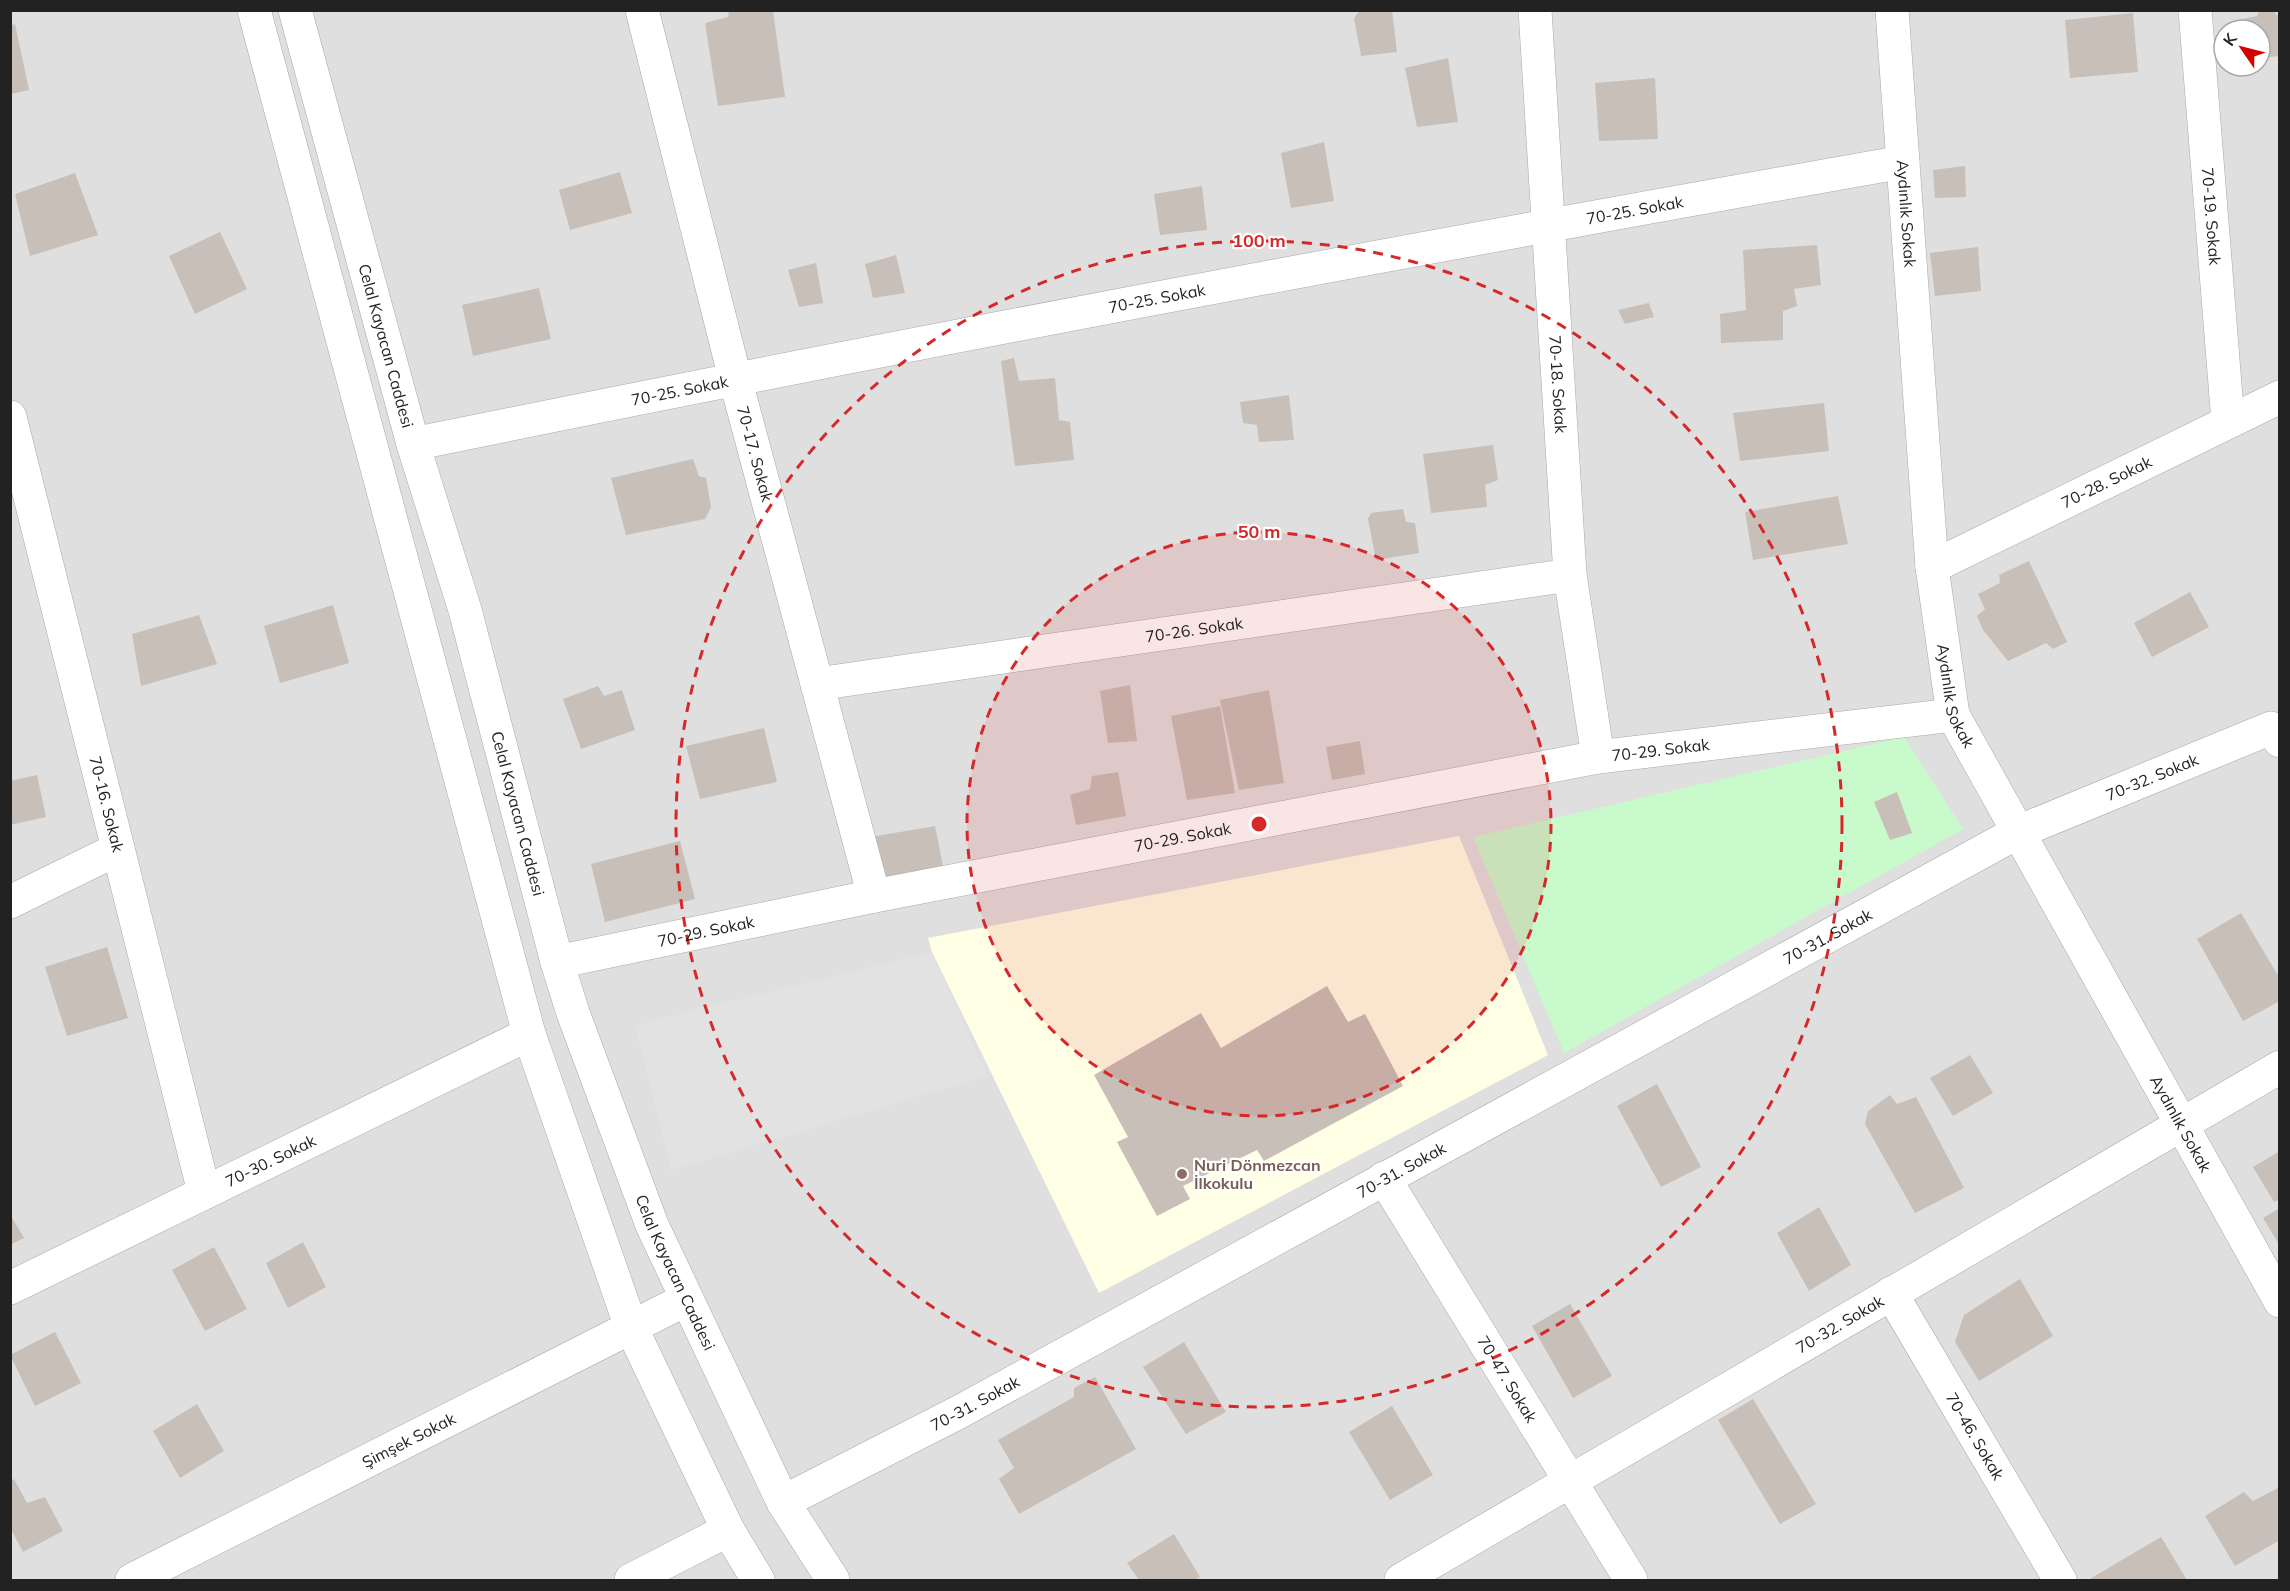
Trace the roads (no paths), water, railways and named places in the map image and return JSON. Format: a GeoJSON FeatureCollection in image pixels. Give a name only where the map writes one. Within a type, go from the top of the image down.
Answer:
{"type":"FeatureCollection","features":[{"type":"Feature","properties":{"kind":"street"},"geometry":{"type":"LineString","coordinates":[[254,10],[529,1034],[631,1327],[728,1530],[758,1581]]}},
{"type":"Feature","properties":{"kind":"street","name":"Celal Kayacan Caddesi"},"geometry":{"type":"LineString","coordinates":[[296,10],[413,444],[465,610],[557,962],[573,1013],[652,1225],[783,1502],[833,1581]]}},
{"type":"Feature","properties":{"kind":"street","name":"70-17. Sokak"},"geometry":{"type":"LineString","coordinates":[[642,10],[735,378],[874,896]]}},
{"type":"Feature","properties":{"kind":"street","name":"70-18. Sokak"},"geometry":{"type":"LineString","coordinates":[[1535,10],[1570,575],[1598,757]]}},
{"type":"Feature","properties":{"kind":"street","name":"Aydınlık Sokak"},"geometry":{"type":"LineString","coordinates":[[1892,10],[1932,567],[1953,715],[2280,1301]]}},
{"type":"Feature","properties":{"kind":"street","name":"70-19. Sokak"},"geometry":{"type":"LineString","coordinates":[[2195,10],[2228,422]]}},
{"type":"Feature","properties":{"kind":"street","name":"70-25. Sokak"},"geometry":{"type":"LineString","coordinates":[[413,444],[735,378],[1549,225],[1903,162]]}},
{"type":"Feature","properties":{"kind":"street","name":"70-28. Sokak"},"geometry":{"type":"LineString","coordinates":[[1932,567],[2280,397]]}},
{"type":"Feature","properties":{"kind":"street","name":"70-16. Sokak"},"geometry":{"type":"LineString","coordinates":[[10,417],[204,1192]]}},
{"type":"Feature","properties":{"kind":"street","name":"70-26. Sokak"},"geometry":{"type":"LineString","coordinates":[[817,684],[1570,575]]}},
{"type":"Feature","properties":{"kind":"street","name":"70-29. Sokak"},"geometry":{"type":"LineString","coordinates":[[557,962],[874,896],[1598,757],[1953,715]]}},
{"type":"Feature","properties":{"kind":"street","name":"70-32. Sokak"},"geometry":{"type":"LineString","coordinates":[[2018,832],[2271,728],[2280,741]]}},
{"type":"Feature","properties":{"kind":"street","name":"70-31. Sokak"},"geometry":{"type":"LineString","coordinates":[[783,1502],[961,1411],[2018,832]]}},
{"type":"Feature","properties":{"kind":"street"},"geometry":{"type":"LineString","coordinates":[[10,902],[118,849]]}},
{"type":"Feature","properties":{"kind":"street","name":"70-30. Sokak"},"geometry":{"type":"LineString","coordinates":[[10,1288],[529,1034]]}},
{"type":"Feature","properties":{"kind":"street","name":"70-32. Sokak"},"geometry":{"type":"LineString","coordinates":[[1401,1581],[2280,1067]]}},
{"type":"Feature","properties":{"kind":"street","name":"70-47. Sokak"},"geometry":{"type":"LineString","coordinates":[[1384,1178],[1632,1581]]}},
{"type":"Feature","properties":{"kind":"street","name":"70-46. Sokak"},"geometry":{"type":"LineString","coordinates":[[1891,1293],[2060,1581]]}},
{"type":"Feature","properties":{"kind":"street","name":"Şimşek Sokak"},"geometry":{"type":"LineString","coordinates":[[132,1581],[687,1299]]}},
{"type":"Feature","properties":{"kind":"street"},"geometry":{"type":"LineString","coordinates":[[631,1581],[728,1530]]}},
{"type":"Feature","properties":{"kind":"place","name":"Nuri Dönmezcan İlkokulu"},"geometry":{"type":"Point","coordinates":[1182,1174]}}]}
